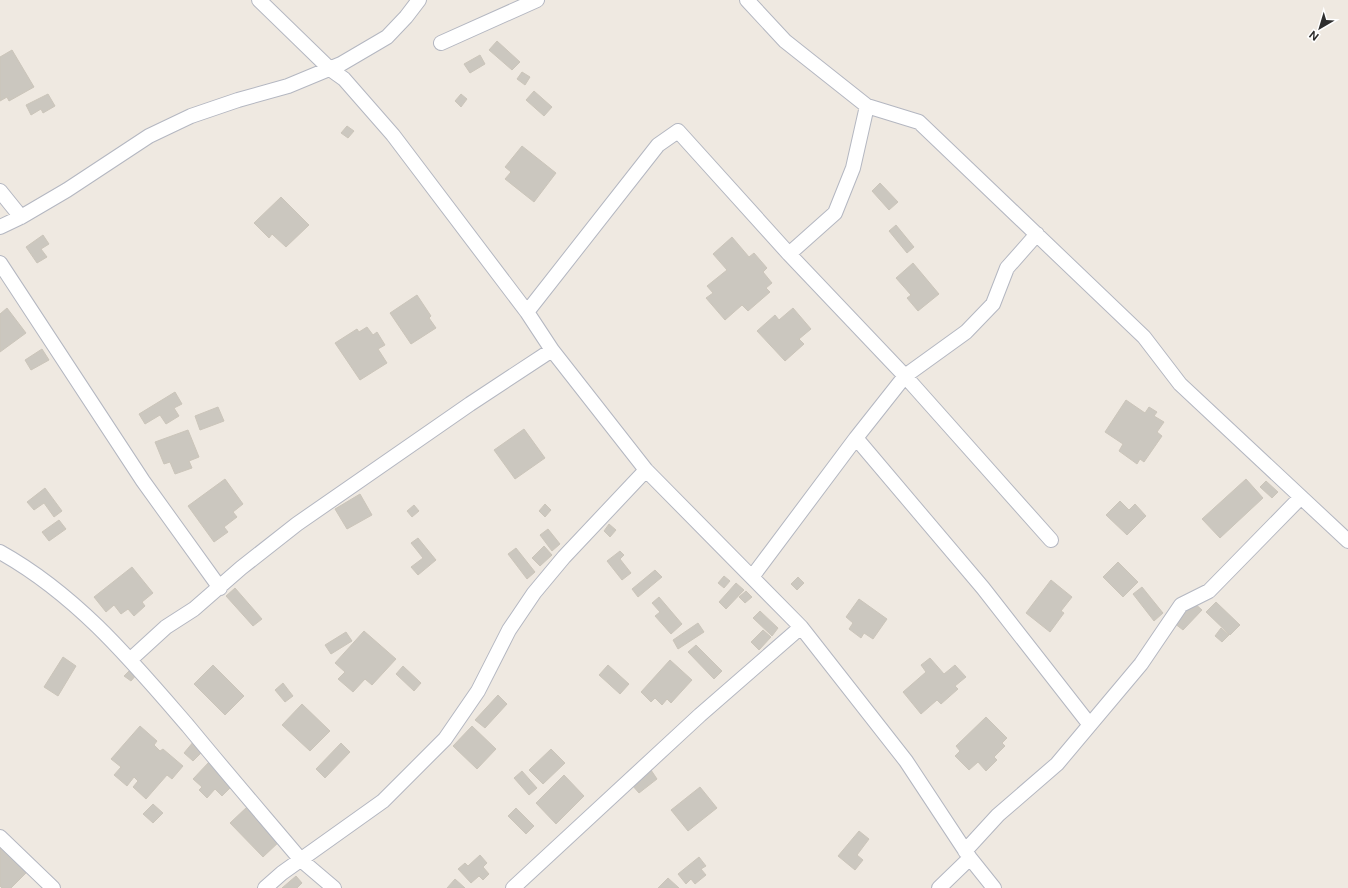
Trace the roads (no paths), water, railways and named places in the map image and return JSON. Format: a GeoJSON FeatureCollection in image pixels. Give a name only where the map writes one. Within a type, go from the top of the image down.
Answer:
{"type":"FeatureCollection","features":[{"type":"Feature","properties":{"kind":"street"},"geometry":{"type":"LineString","coordinates":[[259,0],[330,69],[344,79],[393,135],[527,312],[552,350],[646,470],[801,627],[906,761],[968,854],[994,888]]}},
{"type":"Feature","properties":{"kind":"street"},"geometry":{"type":"LineString","coordinates":[[0,227],[21,217],[67,190],[150,136],[191,116],[238,100],[288,86],[330,69],[387,36],[406,17],[419,0]]}},
{"type":"Feature","properties":{"kind":"street"},"geometry":{"type":"LineString","coordinates":[[441,43],[537,0]]}},
{"type":"Feature","properties":{"kind":"street"},"geometry":{"type":"LineString","coordinates":[[747,0],[785,41],[866,106],[919,122],[1144,336],[1180,384],[1348,541]]}},
{"type":"Feature","properties":{"kind":"street"},"geometry":{"type":"LineString","coordinates":[[789,254],[835,213],[853,168],[866,106]]}},
{"type":"Feature","properties":{"kind":"street"},"geometry":{"type":"LineString","coordinates":[[527,312],[658,145],[678,131],[789,254],[905,376],[1051,540]]}},
{"type":"Feature","properties":{"kind":"street"},"geometry":{"type":"LineString","coordinates":[[0,191],[21,217]]}},
{"type":"Feature","properties":{"kind":"street"},"geometry":{"type":"LineString","coordinates":[[752,577],[856,438],[905,376],[966,332],[993,304],[1007,268],[1037,234]]}},
{"type":"Feature","properties":{"kind":"street"},"geometry":{"type":"LineString","coordinates":[[0,263],[143,481],[220,588]]}},
{"type":"Feature","properties":{"kind":"street"},"geometry":{"type":"LineString","coordinates":[[131,659],[166,627],[194,609],[220,588],[241,568],[297,524],[470,404],[552,350]]}},
{"type":"Feature","properties":{"kind":"street"},"geometry":{"type":"LineString","coordinates":[[856,438],[984,588],[1090,725]]}},
{"type":"Feature","properties":{"kind":"street"},"geometry":{"type":"LineString","coordinates":[[265,888],[382,801],[445,739],[478,691],[509,630],[534,593],[564,557],[646,470]]}},
{"type":"Feature","properties":{"kind":"street"},"geometry":{"type":"LineString","coordinates":[[939,888],[998,815],[1057,764],[1141,664],[1181,604],[1209,591],[1301,497]]}},
{"type":"Feature","properties":{"kind":"street"},"geometry":{"type":"LineString","coordinates":[[0,552],[21,564],[66,596],[131,659],[301,860],[334,888]]}},
{"type":"Feature","properties":{"kind":"street"},"geometry":{"type":"LineString","coordinates":[[513,888],[700,715],[801,627]]}},
{"type":"Feature","properties":{"kind":"street"},"geometry":{"type":"LineString","coordinates":[[0,837],[53,888]]}}]}
